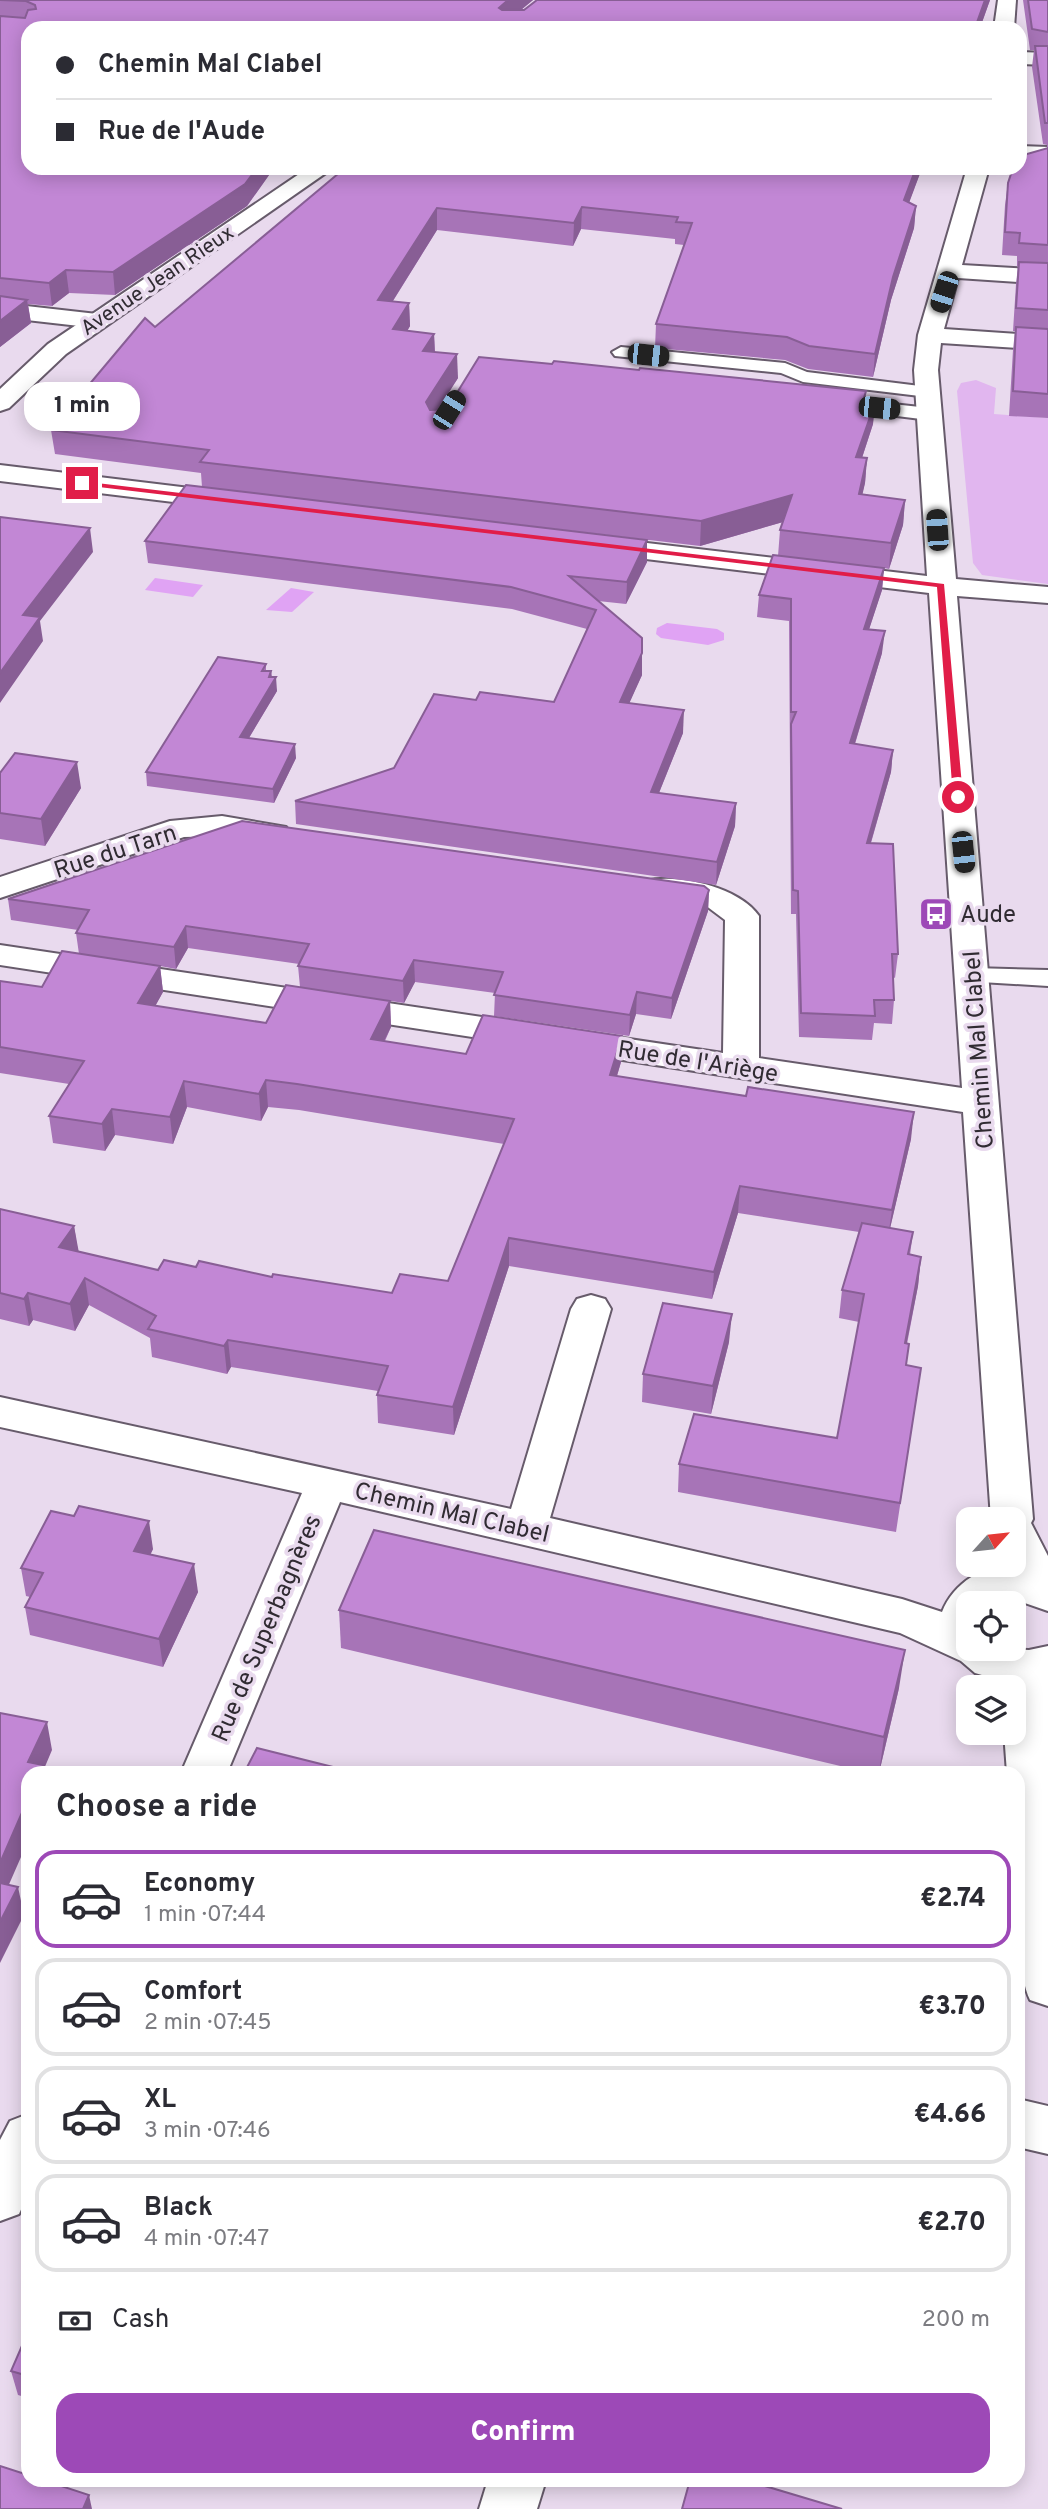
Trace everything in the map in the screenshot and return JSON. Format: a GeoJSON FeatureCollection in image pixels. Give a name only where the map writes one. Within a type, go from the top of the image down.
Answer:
{"type":"FeatureCollection","features":[{"type":"Feature","properties":{"kind":"street"},"geometry":{"type":"LineString","coordinates":[[1005,21],[1007,0]]}},
{"type":"Feature","properties":{"kind":"street"},"geometry":{"type":"LineString","coordinates":[[1027,58],[1048,58]]}},
{"type":"Feature","properties":{"kind":"street"},"geometry":{"type":"LineString","coordinates":[[1027,152],[1048,153]]}},
{"type":"Feature","properties":{"kind":"street","name":"Avenue Jean Rieux"},"geometry":{"type":"LineString","coordinates":[[0,403],[57,349],[312,175]]}},
{"type":"Feature","properties":{"kind":"street","name":"Chemin Mal Clabel"},"geometry":{"type":"LineString","coordinates":[[976,175],[930,335],[928,403],[1011,1507]]}},
{"type":"Feature","properties":{"kind":"street"},"geometry":{"type":"LineString","coordinates":[[950,271],[1048,277]]}},
{"type":"Feature","properties":{"kind":"street"},"geometry":{"type":"LineString","coordinates":[[0,310],[96,321]]}},
{"type":"Feature","properties":{"kind":"street"},"geometry":{"type":"LineString","coordinates":[[930,335],[1048,343]]}},
{"type":"Feature","properties":{"kind":"street"},"geometry":{"type":"LineString","coordinates":[[0,473],[261,505]]}},
{"type":"Feature","properties":{"kind":"street"},"geometry":{"type":"LineString","coordinates":[[564,541],[1048,596]]}},
{"type":"Feature","properties":{"kind":"street","name":"Rue du Tarn"},"geometry":{"type":"LineString","coordinates":[[0,888],[181,828],[222,826],[304,838]]}},
{"type":"Feature","properties":{"kind":"street"},"geometry":{"type":"LineString","coordinates":[[632,884],[714,896],[741,916],[741,1068]]}},
{"type":"Feature","properties":{"kind":"street","name":"Rue de l'Ariège"},"geometry":{"type":"LineString","coordinates":[[0,955],[982,1103]]}},
{"type":"Feature","properties":{"kind":"street"},"geometry":{"type":"LineString","coordinates":[[526,1529],[591,1309]]}},
{"type":"Feature","properties":{"kind":"street","name":"Chemin Mal Clabel"},"geometry":{"type":"LineString","coordinates":[[0,1412],[327,1483],[902,1616],[956,1635]]}},
{"type":"Feature","properties":{"kind":"street","name":"Rue de Superbagnères"},"geometry":{"type":"LineString","coordinates":[[207,1766],[327,1483]]}},
{"type":"Feature","properties":{"kind":"street"},"geometry":{"type":"LineString","coordinates":[[1026,1557],[1048,1591]]}},
{"type":"Feature","properties":{"kind":"street"},"geometry":{"type":"LineString","coordinates":[[1002,1591],[1004,1583],[1030,1585],[1048,1591]]}},
{"type":"Feature","properties":{"kind":"street"},"geometry":{"type":"LineString","coordinates":[[990,1661],[1009,1766]]}},
{"type":"Feature","properties":{"kind":"street","name":"Chemin Mal Clabel"},"geometry":{"type":"LineString","coordinates":[[1003,1661],[1010,1667],[1030,1670],[1048,1664]]}},
{"type":"Feature","properties":{"kind":"street"},"geometry":{"type":"LineString","coordinates":[[1012,1661],[1041,1679],[1048,1670]]}},
{"type":"Feature","properties":{"kind":"street"},"geometry":{"type":"LineString","coordinates":[[1025,1855],[1048,1982]]}},
{"type":"Feature","properties":{"kind":"street"},"geometry":{"type":"LineString","coordinates":[[1025,2125],[1048,2130]]}},
{"type":"Feature","properties":{"kind":"street"},"geometry":{"type":"LineString","coordinates":[[0,2196],[21,2152]]}},
{"type":"Feature","properties":{"kind":"street"},"geometry":{"type":"LineString","coordinates":[[508,2509],[514,2487]]}},
{"type":"Feature","properties":{"kind":"lane"},"geometry":{"type":"LineString","coordinates":[[621,352],[785,368],[803,377],[928,403]]}},
{"type":"Feature","properties":{"kind":"lane"},"geometry":{"type":"LineString","coordinates":[[825,403],[928,403]]}},
{"type":"Feature","properties":{"kind":"lane"},"geometry":{"type":"LineString","coordinates":[[973,976],[1048,978]]}},
{"type":"Feature","properties":{"kind":"shaded area"},"geometry":{"type":"Polygon","coordinates":[[[976,380],[996,388],[994,414],[1048,418],[1048,584],[982,575],[973,563],[957,391],[961,383],[976,380]]]}},
{"type":"Feature","properties":{"kind":"shaded area"},"geometry":{"type":"Polygon","coordinates":[[[155,578],[203,585],[193,597],[145,590],[155,578]]]}},
{"type":"Feature","properties":{"kind":"shaded area"},"geometry":{"type":"Polygon","coordinates":[[[291,588],[314,592],[292,612],[266,610],[291,588]]]}},
{"type":"Feature","properties":{"kind":"shaded area"},"geometry":{"type":"Polygon","coordinates":[[[667,623],[717,629],[724,633],[724,640],[708,645],[661,638],[656,634],[657,628],[667,623]]]}},
{"type":"Feature","properties":{"kind":"building"},"geometry":{"type":"Polygon","coordinates":[[[0,0],[508,0],[499,8],[524,10],[537,0],[985,0],[978,21],[21,21],[21,175],[252,175],[245,184],[113,272],[66,270],[49,283],[0,278],[0,16],[25,18],[28,10],[36,9],[35,5],[26,1],[0,0]]]}},
{"type":"Feature","properties":{"kind":"building"},"geometry":{"type":"Polygon","coordinates":[[[1028,0],[1048,0],[1048,32],[1032,29],[1028,0]]]}},
{"type":"Feature","properties":{"kind":"building"},"geometry":{"type":"Polygon","coordinates":[[[1035,46],[1048,46],[1048,123],[1045,123],[1035,46]]]}},
{"type":"Feature","properties":{"kind":"building"},"geometry":{"type":"Polygon","coordinates":[[[1048,148],[1048,245],[1019,243],[1020,233],[1005,232],[1008,183],[1011,175],[1027,175],[1027,154],[1048,148]]]}},
{"type":"Feature","properties":{"kind":"building"},"geometry":{"type":"Polygon","coordinates":[[[337,175],[913,175],[904,200],[916,206],[893,277],[875,354],[809,346],[787,337],[656,324],[692,223],[676,222],[678,217],[582,207],[574,223],[437,208],[378,300],[409,303],[393,329],[434,334],[423,351],[457,354],[426,402],[430,410],[447,409],[479,357],[640,368],[866,391],[864,398],[876,400],[856,457],[867,458],[859,494],[905,500],[891,543],[780,530],[792,495],[701,521],[200,462],[209,450],[51,430],[145,318],[155,327],[337,175]]]}},
{"type":"Feature","properties":{"kind":"building"},"geometry":{"type":"Polygon","coordinates":[[[1019,262],[1048,263],[1048,310],[1016,308],[1019,262]]]}},
{"type":"Feature","properties":{"kind":"building"},"geometry":{"type":"Polygon","coordinates":[[[0,296],[27,300],[0,321],[0,296]]]}},
{"type":"Feature","properties":{"kind":"building"},"geometry":{"type":"Polygon","coordinates":[[[1016,327],[1048,329],[1048,394],[1013,391],[1016,327]]]}},
{"type":"Feature","properties":{"kind":"building"},"geometry":{"type":"Polygon","coordinates":[[[186,485],[647,540],[627,582],[569,576],[642,638],[642,653],[620,702],[684,710],[651,792],[736,803],[717,862],[295,801],[394,768],[434,694],[476,700],[480,692],[554,702],[596,610],[511,587],[145,541],[186,485]]]}},
{"type":"Feature","properties":{"kind":"building"},"geometry":{"type":"Polygon","coordinates":[[[0,517],[90,528],[23,615],[40,617],[0,673],[0,517]]]}},
{"type":"Feature","properties":{"kind":"building"},"geometry":{"type":"Polygon","coordinates":[[[773,555],[884,568],[864,629],[885,631],[850,743],[893,750],[867,843],[893,844],[898,954],[892,954],[894,1000],[874,1000],[875,1016],[801,1013],[798,891],[793,890],[791,724],[796,712],[791,712],[791,599],[759,595],[773,555]]]}},
{"type":"Feature","properties":{"kind":"building"},"geometry":{"type":"Polygon","coordinates":[[[218,657],[266,664],[262,671],[271,671],[269,677],[276,677],[240,737],[295,744],[273,789],[146,772],[218,657]]]}},
{"type":"Feature","properties":{"kind":"building"},"geometry":{"type":"Polygon","coordinates":[[[15,753],[77,762],[41,819],[0,813],[0,773],[15,753]]]}},
{"type":"Feature","properties":{"kind":"building"},"geometry":{"type":"Polygon","coordinates":[[[242,821],[704,886],[709,890],[672,998],[637,992],[630,1015],[494,995],[503,972],[414,960],[403,981],[298,966],[309,944],[186,926],[174,947],[76,933],[89,910],[8,899],[242,821]]]}},
{"type":"Feature","properties":{"kind":"building"},"geometry":{"type":"Polygon","coordinates":[[[62,951],[160,966],[138,1003],[266,1023],[286,985],[390,1001],[371,1039],[466,1054],[483,1015],[622,1036],[610,1075],[746,1096],[748,1087],[914,1112],[892,1210],[740,1186],[714,1272],[509,1238],[453,1407],[377,1395],[388,1366],[228,1340],[224,1346],[148,1329],[156,1316],[85,1278],[70,1304],[28,1293],[24,1299],[0,1293],[0,1209],[74,1226],[59,1247],[158,1270],[164,1260],[196,1267],[199,1261],[272,1277],[273,1274],[392,1293],[400,1274],[448,1281],[514,1119],[266,1080],[259,1094],[184,1081],[170,1117],[112,1109],[102,1124],[49,1116],[84,1061],[0,1047],[0,981],[42,987],[62,951]]]}},
{"type":"Feature","properties":{"kind":"building"},"geometry":{"type":"Polygon","coordinates":[[[862,1223],[913,1232],[908,1254],[921,1257],[905,1343],[909,1344],[906,1365],[921,1368],[900,1503],[679,1464],[694,1414],[837,1438],[864,1294],[842,1290],[862,1223]]]}},
{"type":"Feature","properties":{"kind":"building"},"geometry":{"type":"Polygon","coordinates":[[[663,1303],[732,1314],[713,1386],[643,1374],[663,1303]]]}},
{"type":"Feature","properties":{"kind":"building"},"geometry":{"type":"Polygon","coordinates":[[[79,1506],[149,1521],[134,1551],[194,1564],[159,1639],[25,1607],[43,1573],[21,1568],[51,1511],[74,1516],[79,1506]]]}},
{"type":"Feature","properties":{"kind":"building"},"geometry":{"type":"Polygon","coordinates":[[[374,1530],[905,1650],[884,1737],[339,1610],[374,1530]]]}},
{"type":"Feature","properties":{"kind":"building"},"geometry":{"type":"Polygon","coordinates":[[[0,1713],[47,1722],[28,1762],[43,1766],[21,1766],[21,1815],[0,1863],[0,1713]]]}},
{"type":"Feature","properties":{"kind":"building"},"geometry":{"type":"Polygon","coordinates":[[[257,1748],[329,1766],[248,1766],[257,1748]]]}},
{"type":"Feature","properties":{"kind":"building"},"geometry":{"type":"Polygon","coordinates":[[[0,1883],[18,1887],[0,1922],[0,1883]]]}},
{"type":"Feature","properties":{"kind":"building"},"geometry":{"type":"Polygon","coordinates":[[[21,2348],[21,2374],[11,2371],[21,2348]]]}},
{"type":"Feature","properties":{"kind":"building"},"geometry":{"type":"Polygon","coordinates":[[[0,2466],[21,2473],[21,2487],[64,2487],[89,2495],[83,2509],[0,2509],[0,2466]]]}},
{"type":"Feature","properties":{"kind":"building"},"geometry":{"type":"Polygon","coordinates":[[[688,2487],[768,2487],[842,2509],[682,2509],[688,2487]]]}},
{"type":"Feature","properties":{"kind":"place","name":"Aude"},"geometry":{"type":"Point","coordinates":[936,914]}},
{"type":"Feature","properties":{"kind":"route"},"geometry":{"type":"LineString","coordinates":[[82,483],[941,585],[958,797]]}}]}
